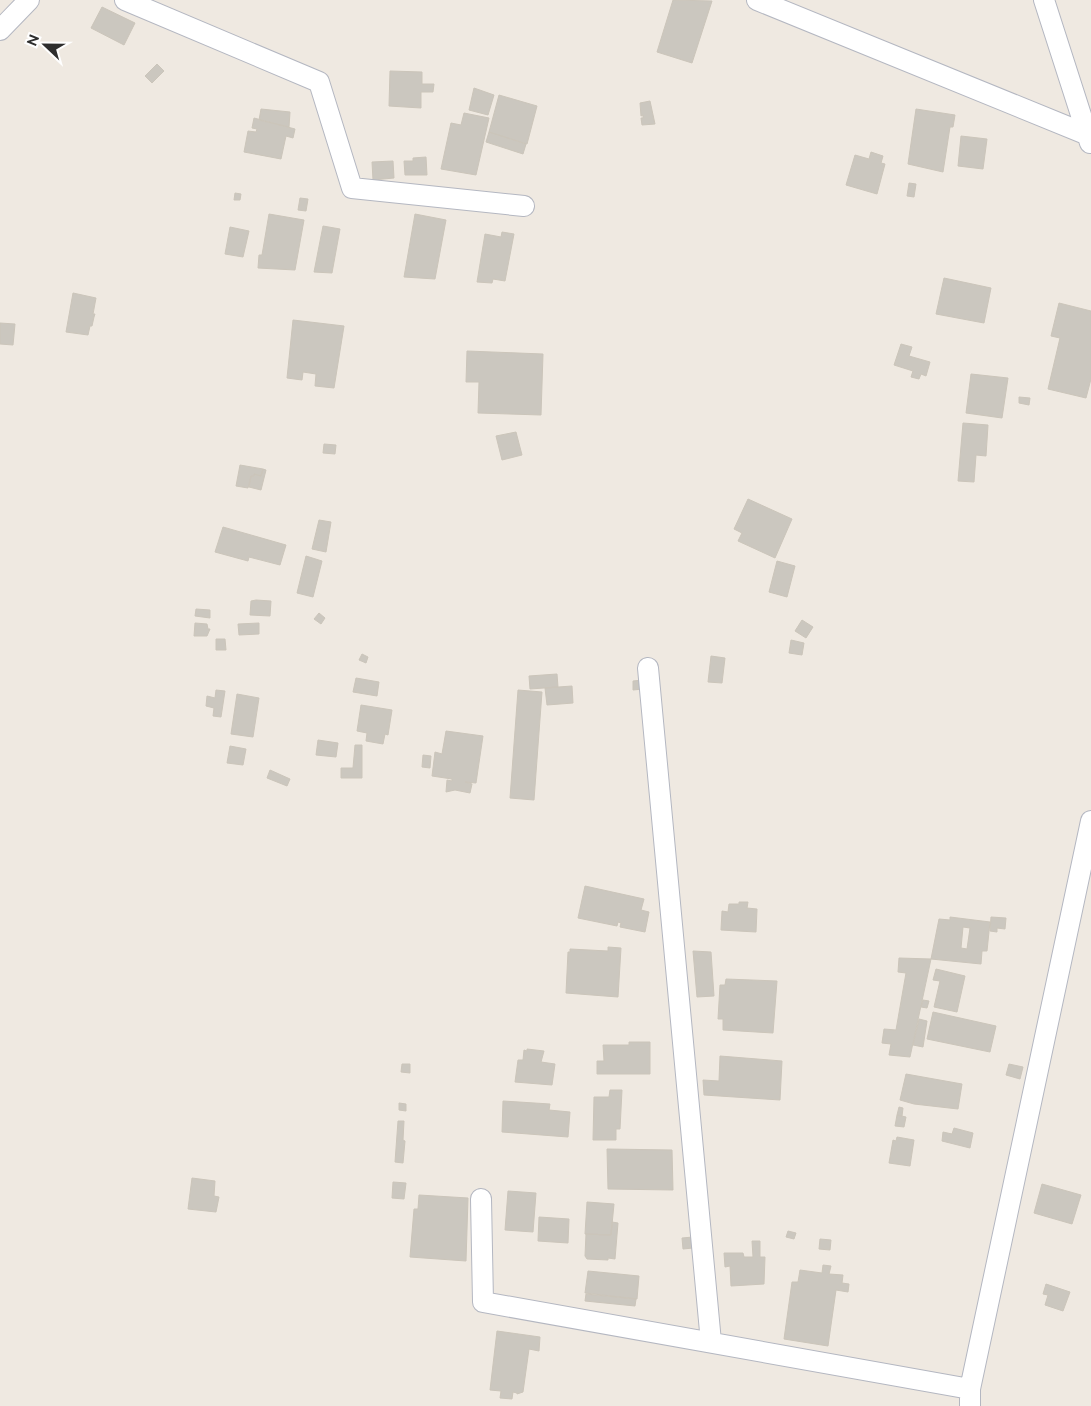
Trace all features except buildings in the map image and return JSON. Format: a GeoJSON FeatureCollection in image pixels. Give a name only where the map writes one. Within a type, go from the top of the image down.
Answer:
{"type":"FeatureCollection","features":[{"type":"Feature","properties":{"kind":"street"},"geometry":{"type":"LineString","coordinates":[[0,30],[29,0]]}},
{"type":"Feature","properties":{"kind":"street"},"geometry":{"type":"LineString","coordinates":[[125,0],[319,82],[352,188],[524,206]]}},
{"type":"Feature","properties":{"kind":"street"},"geometry":{"type":"LineString","coordinates":[[757,0],[1089,141]]}},
{"type":"Feature","properties":{"kind":"street"},"geometry":{"type":"LineString","coordinates":[[1044,0],[1089,141]]}},
{"type":"Feature","properties":{"kind":"street"},"geometry":{"type":"LineString","coordinates":[[648,668],[710,1342]]}},
{"type":"Feature","properties":{"kind":"street"},"geometry":{"type":"LineString","coordinates":[[481,1198],[483,1302],[710,1342],[970,1398],[1091,820]]}}]}
